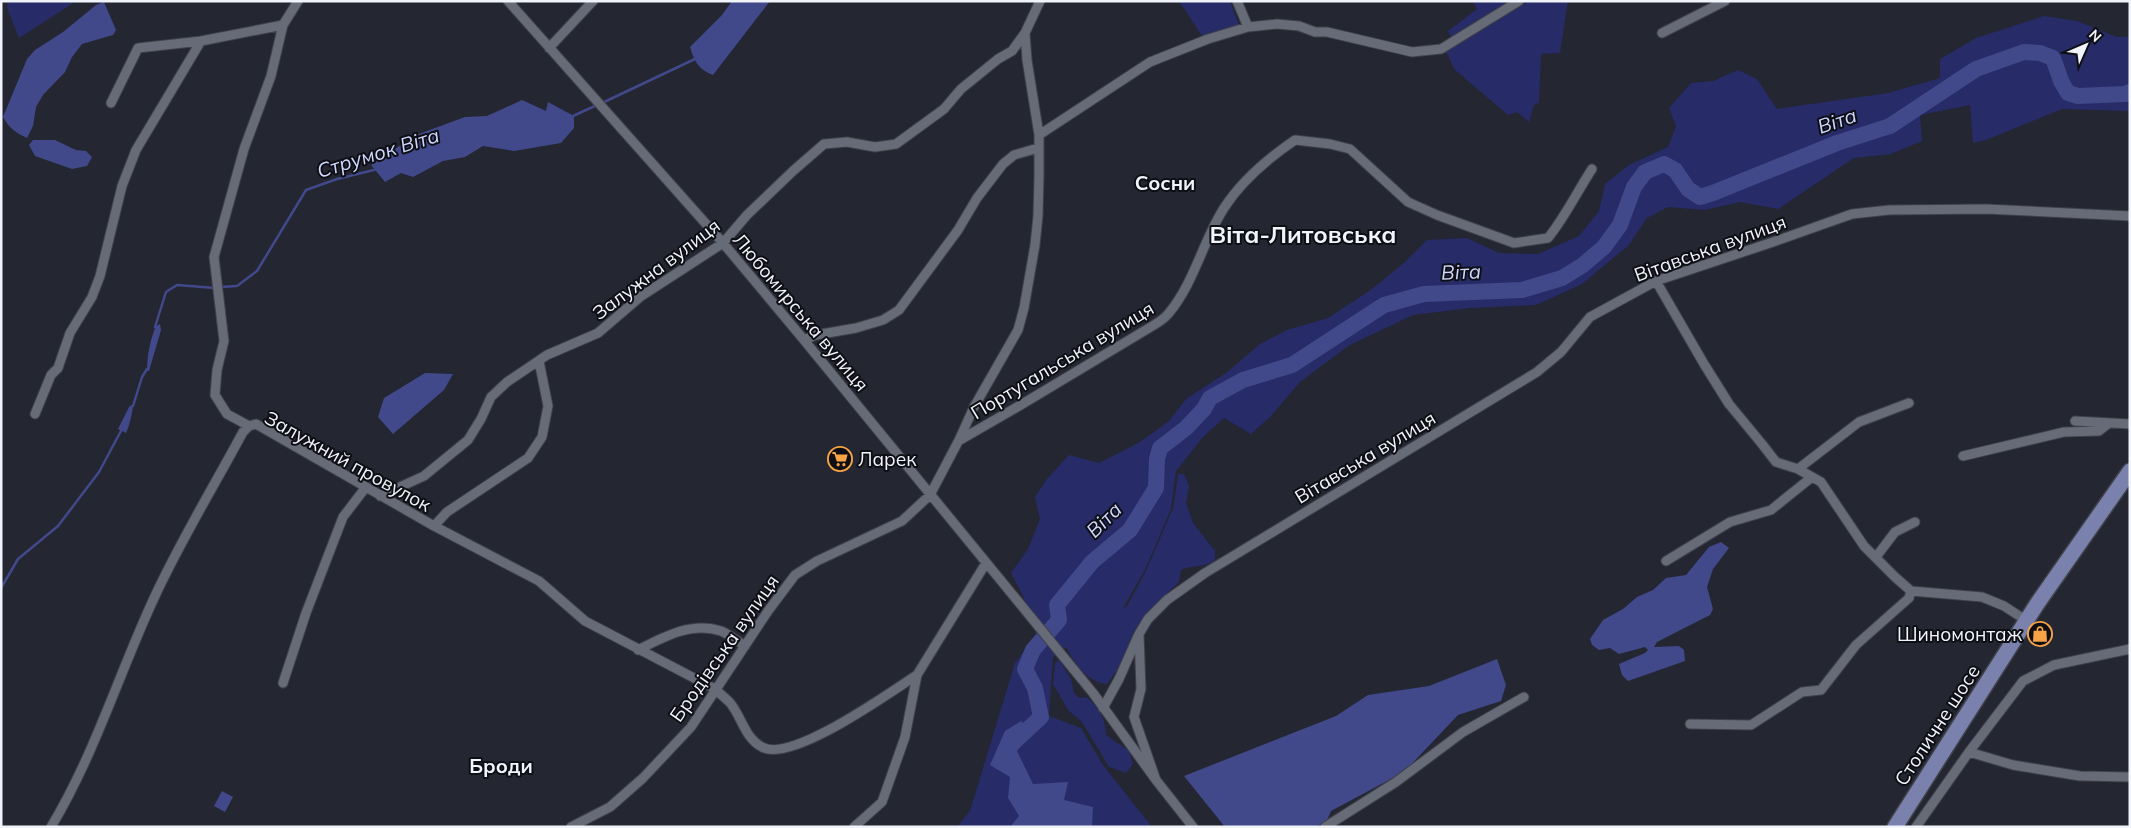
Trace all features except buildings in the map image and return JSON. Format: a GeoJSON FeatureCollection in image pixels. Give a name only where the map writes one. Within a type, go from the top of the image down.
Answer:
{"type":"FeatureCollection","features":[{"type":"Feature","properties":{"kind":"main road","name":"Столичне шосе"},"geometry":{"type":"LineString","coordinates":[[1895,827],[2027,621],[2130,470]]}},
{"type":"Feature","properties":{"kind":"street"},"geometry":{"type":"LineString","coordinates":[[249,426],[227,414],[215,395],[217,370],[224,341],[214,257],[244,149],[270,76],[283,25],[298,1]]}},
{"type":"Feature","properties":{"kind":"street","name":"Любомирська вулиця"},"geometry":{"type":"LineString","coordinates":[[508,1],[723,243],[1020,603],[1103,708]]}},
{"type":"Feature","properties":{"kind":"street"},"geometry":{"type":"LineString","coordinates":[[549,48],[593,1]]}},
{"type":"Feature","properties":{"kind":"street","name":"Бродівська вулиця"},"geometry":{"type":"LineString","coordinates":[[571,827],[610,807],[643,778],[691,727],[768,610],[795,575],[817,561],[902,521],[930,495],[974,408],[1018,330],[1024,308],[1038,216],[1039,135],[1027,60],[1025,33],[1040,1]]}},
{"type":"Feature","properties":{"kind":"street"},"geometry":{"type":"LineString","coordinates":[[1237,1],[1248,27]]}},
{"type":"Feature","properties":{"kind":"street"},"geometry":{"type":"LineString","coordinates":[[1039,135],[1150,62],[1208,39],[1248,27],[1277,24],[1299,26],[1315,32],[1327,32],[1412,52],[1441,49],[1519,1]]}},
{"type":"Feature","properties":{"kind":"street"},"geometry":{"type":"LineString","coordinates":[[1662,33],[1725,1]]}},
{"type":"Feature","properties":{"kind":"street"},"geometry":{"type":"LineString","coordinates":[[111,103],[138,48],[201,41],[283,25]]}},
{"type":"Feature","properties":{"kind":"street","name":"Залужна вулиця"},"geometry":{"type":"LineString","coordinates":[[380,496],[424,476],[468,440],[481,419],[491,397],[507,382],[557,350],[598,333],[640,297],[723,243],[747,215],[824,144],[847,142],[875,147],[896,144],[944,109],[961,89],[1012,50],[1025,33]]}},
{"type":"Feature","properties":{"kind":"street"},"geometry":{"type":"LineString","coordinates":[[35,414],[52,375],[58,368],[70,333],[92,297],[100,276],[122,186],[136,150],[201,41]]}},
{"type":"Feature","properties":{"kind":"street","name":"Португальська вулиця"},"geometry":{"type":"LineString","coordinates":[[959,440],[1020,406],[1154,325],[1168,314],[1184,290],[1223,209],[1243,182],[1274,154],[1295,140],[1330,144],[1350,149],[1408,202],[1437,215],[1514,242],[1548,238],[1559,225],[1573,198],[1592,169]]}},
{"type":"Feature","properties":{"kind":"street"},"geometry":{"type":"LineString","coordinates":[[804,340],[816,335],[856,328],[882,320],[899,310],[958,230],[977,198],[1003,164],[1014,154],[1038,148]]}},
{"type":"Feature","properties":{"kind":"street","name":"Вітавська вулиця"},"geometry":{"type":"LineString","coordinates":[[1103,708],[1119,679],[1139,634],[1148,619],[1167,600],[1192,581],[1537,372],[1561,352],[1590,317],[1656,281],[1852,214],[1889,210],[1986,210],[2130,216]]}},
{"type":"Feature","properties":{"kind":"street"},"geometry":{"type":"LineString","coordinates":[[1656,281],[1704,364],[1730,404],[1776,462],[1798,469],[1821,482],[1859,539],[1911,591],[1982,598],[2004,606],[2027,621]]}},
{"type":"Feature","properties":{"kind":"street"},"geometry":{"type":"LineString","coordinates":[[434,526],[455,506],[528,458],[542,437],[548,406],[539,361]]}},
{"type":"Feature","properties":{"kind":"street"},"geometry":{"type":"LineString","coordinates":[[1798,469],[1859,422],[1909,403]]}},
{"type":"Feature","properties":{"kind":"street"},"geometry":{"type":"LineString","coordinates":[[2075,421],[2130,424]]}},
{"type":"Feature","properties":{"kind":"street"},"geometry":{"type":"LineString","coordinates":[[1963,456],[2064,432],[2099,431],[2109,423]]}},
{"type":"Feature","properties":{"kind":"street","name":"Залужний провулок"},"geometry":{"type":"LineString","coordinates":[[51,827],[88,756],[107,714],[126,662],[156,594],[243,432],[249,426],[256,424],[434,526],[539,581],[585,622],[715,689],[732,705],[747,734],[763,748],[782,750],[811,740],[917,675]]}},
{"type":"Feature","properties":{"kind":"street"},"geometry":{"type":"LineString","coordinates":[[1666,561],[1730,522],[1771,510],[1812,477]]}},
{"type":"Feature","properties":{"kind":"street"},"geometry":{"type":"LineString","coordinates":[[283,683],[306,613],[343,517],[366,487]]}},
{"type":"Feature","properties":{"kind":"street"},"geometry":{"type":"LineString","coordinates":[[1876,557],[1895,532],[1915,522]]}},
{"type":"Feature","properties":{"kind":"street"},"geometry":{"type":"LineString","coordinates":[[854,827],[882,802],[905,737],[917,675],[986,563]]}},
{"type":"Feature","properties":{"kind":"street"},"geometry":{"type":"LineString","coordinates":[[1690,724],[1751,725],[1802,692],[1821,690],[1856,645],[1909,598],[1911,591]]}},
{"type":"Feature","properties":{"kind":"street"},"geometry":{"type":"LineString","coordinates":[[638,650],[666,636],[687,629],[705,628],[722,632],[745,646]]}},
{"type":"Feature","properties":{"kind":"street"},"geometry":{"type":"LineString","coordinates":[[1139,634],[1141,689],[1134,717],[1156,780]]}},
{"type":"Feature","properties":{"kind":"street"},"geometry":{"type":"LineString","coordinates":[[1916,827],[1969,752],[2023,681],[2054,666],[2130,649]]}},
{"type":"Feature","properties":{"kind":"street"},"geometry":{"type":"LineString","coordinates":[[1325,827],[1396,782],[1463,732],[1524,697]]}},
{"type":"Feature","properties":{"kind":"street"},"geometry":{"type":"LineString","coordinates":[[1103,708],[1156,780],[1194,827]]}},
{"type":"Feature","properties":{"kind":"street"},"geometry":{"type":"LineString","coordinates":[[1969,752],[2013,765],[2080,776],[2130,777]]}},
{"type":"Feature","properties":{"kind":"shaded area"},"geometry":{"type":"Polygon","coordinates":[[[8,1],[72,1],[72,4],[19,38],[7,8],[8,1]]]}},
{"type":"Feature","properties":{"kind":"shaded area"},"geometry":{"type":"Polygon","coordinates":[[[1179,1],[1230,1],[1239,25],[1202,36],[1179,1]]]}},
{"type":"Feature","properties":{"kind":"shaded area"},"geometry":{"type":"Polygon","coordinates":[[[1473,1],[1513,1],[1452,38],[1448,31],[1477,9],[1473,1]]]}},
{"type":"Feature","properties":{"kind":"shaded area"},"geometry":{"type":"Polygon","coordinates":[[[1529,1],[1568,1],[1560,53],[1541,54],[1539,103],[1534,105],[1529,122],[1517,112],[1508,115],[1454,69],[1446,51],[1529,1]]]}},
{"type":"Feature","properties":{"kind":"shaded area"},"geometry":{"type":"Polygon","coordinates":[[[2044,16],[2077,21],[2117,37],[2130,37],[2130,111],[2062,109],[1986,140],[1973,143],[1970,105],[1920,115],[1922,141],[1891,154],[1854,158],[1778,209],[1740,202],[1705,210],[1668,207],[1647,218],[1629,245],[1582,284],[1536,305],[1470,308],[1413,315],[1348,346],[1300,382],[1270,417],[1251,434],[1224,418],[1203,437],[1176,471],[1171,509],[1145,570],[1123,608],[1127,606],[1146,571],[1173,508],[1178,474],[1184,474],[1189,486],[1186,503],[1193,523],[1215,551],[1215,560],[1206,565],[1181,570],[1179,582],[1144,616],[1134,631],[1118,669],[1107,684],[1093,680],[1082,671],[1066,647],[1053,657],[1049,716],[1081,728],[1103,765],[1152,827],[957,827],[970,811],[1015,663],[1036,635],[1024,598],[1011,573],[1028,549],[1040,519],[1035,497],[1047,479],[1069,455],[1099,463],[1140,442],[1169,421],[1186,399],[1226,373],[1260,344],[1287,330],[1328,318],[1372,289],[1405,262],[1427,240],[1467,238],[1499,253],[1538,254],[1579,236],[1599,211],[1605,184],[1629,165],[1668,147],[1676,126],[1669,108],[1691,83],[1713,81],[1738,70],[1757,79],[1777,109],[1888,93],[1940,78],[1940,59],[1976,38],[2044,16]]]}},
{"type":"Feature","properties":{"kind":"shaded area"},"geometry":{"type":"Polygon","coordinates":[[[1059,660],[1071,679],[1074,693],[1079,698],[1086,697],[1098,709],[1105,724],[1106,735],[1129,751],[1133,764],[1126,773],[1109,767],[1082,722],[1068,710],[1053,684],[1055,663],[1059,660]]]}},
{"type":"Feature","properties":{"kind":"water"},"geometry":{"type":"Polygon","coordinates":[[[732,1],[770,1],[713,75],[698,64],[693,57],[690,47],[722,15],[732,1]]]}},
{"type":"Feature","properties":{"kind":"water"},"geometry":{"type":"Polygon","coordinates":[[[104,2],[116,30],[113,35],[82,44],[72,57],[65,72],[43,95],[36,107],[33,126],[27,138],[16,132],[3,117],[27,59],[35,50],[63,32],[96,5],[104,2]]]}},
{"type":"Feature","properties":{"kind":"water"},"geometry":{"type":"Polygon","coordinates":[[[522,100],[546,111],[548,102],[574,116],[574,128],[561,143],[514,151],[483,146],[465,157],[443,161],[413,177],[401,173],[385,182],[371,165],[416,135],[465,117],[487,116],[522,100]]]}},
{"type":"Feature","properties":{"kind":"water"},"geometry":{"type":"Polygon","coordinates":[[[33,140],[55,140],[76,150],[86,151],[92,157],[87,166],[72,169],[35,156],[29,145],[33,140]]]}},
{"type":"Feature","properties":{"kind":"water"},"geometry":{"type":"Polygon","coordinates":[[[160,324],[161,330],[149,371],[147,371],[151,342],[156,326],[160,324]]]}},
{"type":"Feature","properties":{"kind":"water"},"geometry":{"type":"Polygon","coordinates":[[[425,373],[453,374],[444,390],[393,434],[378,417],[384,398],[425,373]]]}},
{"type":"Feature","properties":{"kind":"water"},"geometry":{"type":"Polygon","coordinates":[[[133,404],[131,419],[126,433],[118,429],[129,407],[133,404]]]}},
{"type":"Feature","properties":{"kind":"water"},"geometry":{"type":"Polygon","coordinates":[[[1721,542],[1729,548],[1713,569],[1707,587],[1713,609],[1710,615],[1657,642],[1654,647],[1679,646],[1684,650],[1685,661],[1628,681],[1622,675],[1619,664],[1648,650],[1645,647],[1619,654],[1610,648],[1599,650],[1592,645],[1590,639],[1603,620],[1623,609],[1637,597],[1653,590],[1666,578],[1686,575],[1709,547],[1721,542]]]}},
{"type":"Feature","properties":{"kind":"water"},"geometry":{"type":"Polygon","coordinates":[[[1497,659],[1506,685],[1501,701],[1458,715],[1404,772],[1331,811],[1326,823],[1314,827],[1225,827],[1184,776],[1336,716],[1368,695],[1429,686],[1497,659]]]}},
{"type":"Feature","properties":{"kind":"water"},"geometry":{"type":"Polygon","coordinates":[[[1021,721],[1031,732],[1017,751],[1033,784],[1068,782],[1064,800],[1093,807],[1092,827],[1010,827],[1019,816],[1008,798],[1010,777],[990,765],[1005,731],[1021,721]]]}},
{"type":"Feature","properties":{"kind":"water"},"geometry":{"type":"Polygon","coordinates":[[[222,791],[233,797],[225,812],[214,806],[222,791]]]}},
{"type":"Feature","properties":{"kind":"waterway","name":"Віта"},"geometry":{"type":"LineString","coordinates":[[1013,743],[1041,717],[1035,688],[1025,669],[1033,650],[1059,620],[1057,605],[1092,562],[1130,530],[1156,488],[1157,459],[1160,448],[1186,428],[1204,409],[1210,398],[1243,380],[1292,365],[1384,305],[1424,294],[1522,290],[1562,278],[1583,265],[1604,247],[1620,225],[1634,187],[1645,172],[1664,164],[1675,170],[1688,189],[1700,197],[1713,193],[1837,143],[1890,126],[1976,69],[2024,52],[2040,53],[2053,58],[2061,81],[2068,93],[2078,96],[2125,94],[2130,92]]}},
{"type":"Feature","properties":{"kind":"waterway","name":"Струмок Віта"},"geometry":{"type":"LineString","coordinates":[[602,103],[695,59]]}},
{"type":"Feature","properties":{"kind":"waterway","name":"Струмок Віта"},"geometry":{"type":"LineString","coordinates":[[573,116],[597,105]]}},
{"type":"Feature","properties":{"kind":"waterway","name":"Струмок Віта"},"geometry":{"type":"LineString","coordinates":[[220,287],[237,286],[257,271],[306,190],[337,179],[378,169]]}},
{"type":"Feature","properties":{"kind":"waterway","name":"Струмок Віта"},"geometry":{"type":"LineString","coordinates":[[155,327],[166,292],[177,285],[215,288]]}},
{"type":"Feature","properties":{"kind":"waterway","name":"Струмок Віта"},"geometry":{"type":"LineString","coordinates":[[133,406],[142,377],[147,369]]}},
{"type":"Feature","properties":{"kind":"waterway","name":"Струмок Віта"},"geometry":{"type":"LineString","coordinates":[[1,588],[18,559],[58,526],[99,472],[122,429]]}},
{"type":"Feature","properties":{"kind":"place","name":"Ларек"},"geometry":{"type":"Point","coordinates":[840,459]}},
{"type":"Feature","properties":{"kind":"place","name":"Шиномонтаж"},"geometry":{"type":"Point","coordinates":[2040,634]}},
{"type":"Feature","properties":{"kind":"district","name":"Сосни"},"geometry":{"type":"Point","coordinates":[1165,183]}},
{"type":"Feature","properties":{"kind":"district","name":"Віта-Литовська"},"geometry":{"type":"Point","coordinates":[1303,235]}},
{"type":"Feature","properties":{"kind":"district","name":"Броди"},"geometry":{"type":"Point","coordinates":[501,766]}}]}
